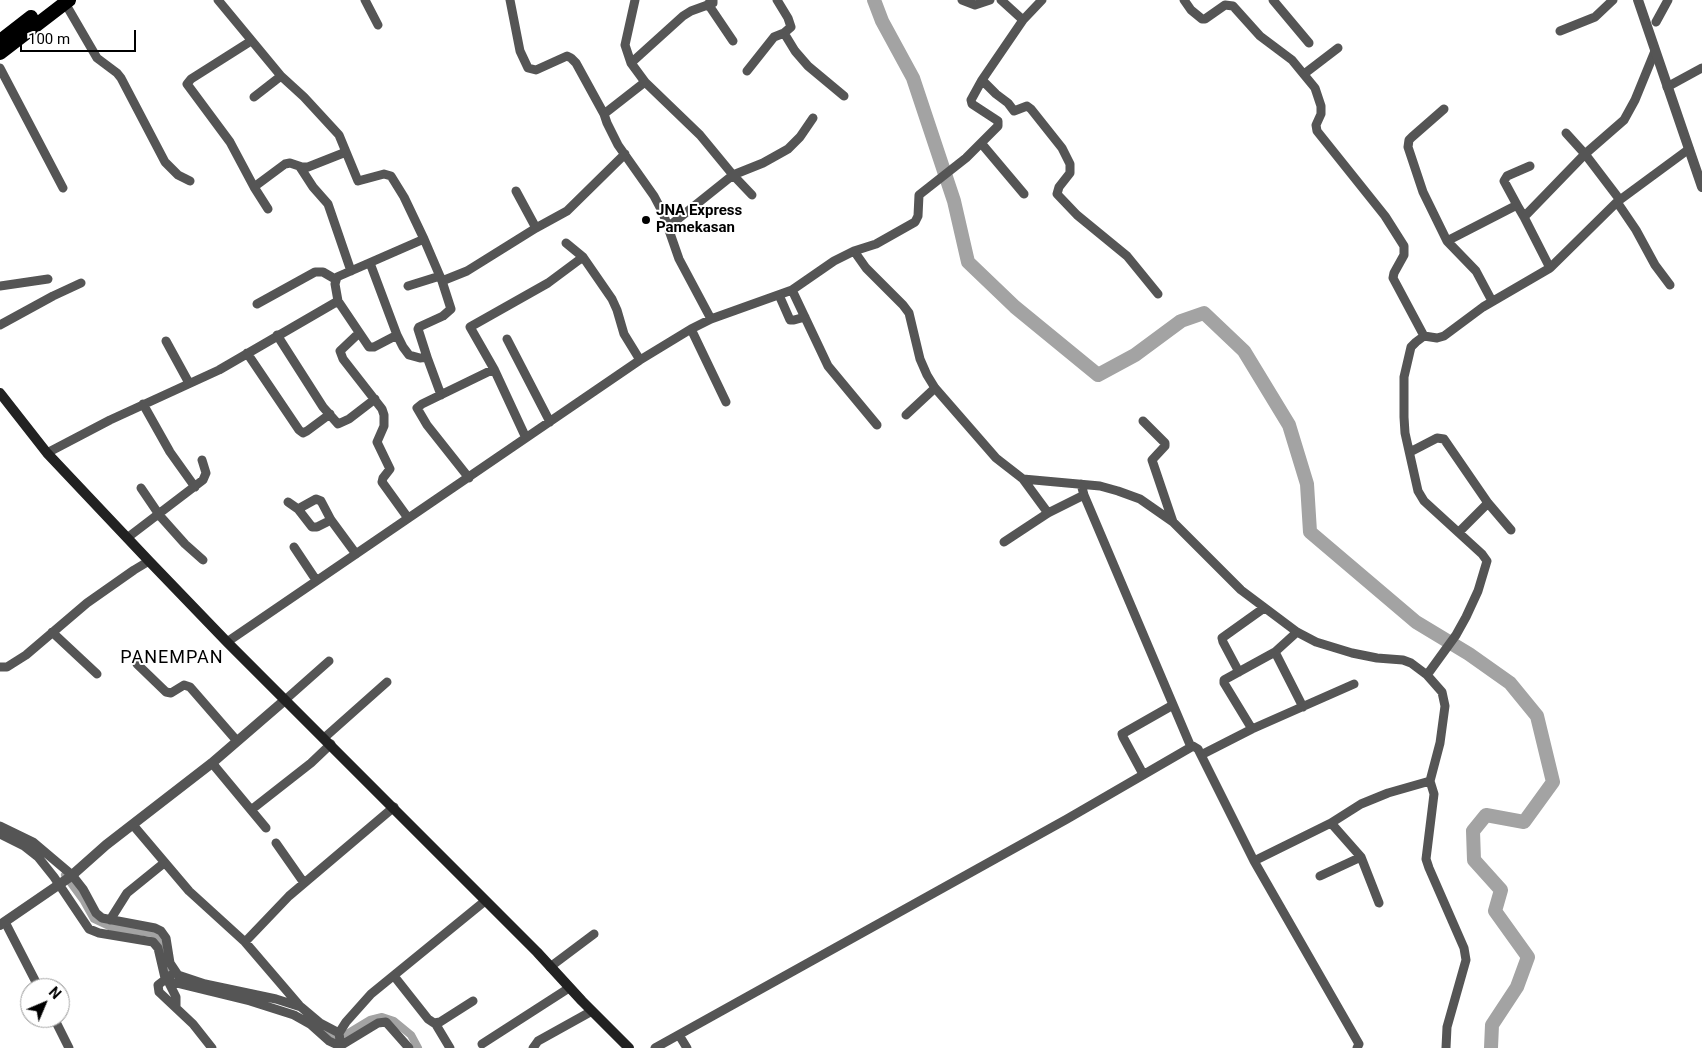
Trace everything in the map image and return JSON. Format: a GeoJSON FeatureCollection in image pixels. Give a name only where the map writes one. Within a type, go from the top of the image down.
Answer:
{"type":"FeatureCollection","features":[{"type":"Feature","properties":{"kind":"highway"},"geometry":{"type":"LineString","coordinates":[[0,40],[63,1]]}},
{"type":"Feature","properties":{"kind":"highway"},"geometry":{"type":"LineString","coordinates":[[0,53],[63,1]]}},
{"type":"Feature","properties":{"kind":"main road"},"geometry":{"type":"LineString","coordinates":[[0,393],[47,452],[149,561],[227,642],[394,807],[629,1048]]}},
{"type":"Feature","properties":{"kind":"street"},"geometry":{"type":"LineString","coordinates":[[218,0],[281,76],[339,136],[359,182],[390,174],[404,197],[441,278],[451,310],[418,328],[441,394]]}},
{"type":"Feature","properties":{"kind":"street"},"geometry":{"type":"LineString","coordinates":[[365,0],[378,25]]}},
{"type":"Feature","properties":{"kind":"street"},"geometry":{"type":"LineString","coordinates":[[510,0],[520,51],[528,68],[536,70],[566,56],[576,63],[604,114],[612,133],[654,196],[668,227],[679,259],[711,318]]}},
{"type":"Feature","properties":{"kind":"street"},"geometry":{"type":"LineString","coordinates":[[635,0],[626,45],[631,63],[646,82],[700,135],[752,195]]}},
{"type":"Feature","properties":{"kind":"street"},"geometry":{"type":"LineString","coordinates":[[747,71],[774,37],[784,33],[790,27],[790,23],[777,0]]}},
{"type":"Feature","properties":{"kind":"street"},"geometry":{"type":"LineString","coordinates":[[962,0],[975,5],[990,0]]}},
{"type":"Feature","properties":{"kind":"street"},"geometry":{"type":"LineString","coordinates":[[1001,0],[1023,20]]}},
{"type":"Feature","properties":{"kind":"street"},"geometry":{"type":"LineString","coordinates":[[227,642],[640,360],[711,318],[792,290],[834,261],[854,251],[876,244],[915,222],[918,216],[918,196],[959,164],[999,123],[997,119],[971,102],[982,80],[1023,20],[1042,0]]}},
{"type":"Feature","properties":{"kind":"street"},"geometry":{"type":"LineString","coordinates":[[1184,0],[1202,19],[1208,17],[1222,6],[1228,4],[1233,6],[1260,36],[1292,60],[1315,88],[1320,100],[1321,114],[1316,125],[1317,131],[1385,216],[1404,246],[1404,255],[1393,278],[1424,336]]}},
{"type":"Feature","properties":{"kind":"street"},"geometry":{"type":"LineString","coordinates":[[1273,0],[1309,43]]}},
{"type":"Feature","properties":{"kind":"street"},"geometry":{"type":"LineString","coordinates":[[1560,31],[1595,18],[1613,0]]}},
{"type":"Feature","properties":{"kind":"street"},"geometry":{"type":"LineString","coordinates":[[1638,0],[1651,24],[1655,51],[1702,187]]}},
{"type":"Feature","properties":{"kind":"street"},"geometry":{"type":"LineString","coordinates":[[1651,24],[1668,0]]}},
{"type":"Feature","properties":{"kind":"street"},"geometry":{"type":"LineString","coordinates":[[63,1],[98,58],[118,73],[165,162],[178,175],[190,181]]}},
{"type":"Feature","properties":{"kind":"street"},"geometry":{"type":"LineString","coordinates":[[631,63],[683,16],[714,2],[733,41]]}},
{"type":"Feature","properties":{"kind":"street"},"geometry":{"type":"LineString","coordinates":[[784,33],[802,60],[844,96]]}},
{"type":"Feature","properties":{"kind":"street"},"geometry":{"type":"LineString","coordinates":[[250,40],[191,79],[187,84],[230,142],[268,209]]}},
{"type":"Feature","properties":{"kind":"street"},"geometry":{"type":"LineString","coordinates":[[1304,74],[1338,48]]}},
{"type":"Feature","properties":{"kind":"street"},"geometry":{"type":"LineString","coordinates":[[1524,217],[1585,154],[1624,120],[1655,51]]}},
{"type":"Feature","properties":{"kind":"street"},"geometry":{"type":"LineString","coordinates":[[0,68],[63,188]]}},
{"type":"Feature","properties":{"kind":"street"},"geometry":{"type":"LineString","coordinates":[[1668,87],[1702,68]]}},
{"type":"Feature","properties":{"kind":"street"},"geometry":{"type":"LineString","coordinates":[[254,97],[281,76]]}},
{"type":"Feature","properties":{"kind":"street"},"geometry":{"type":"LineString","coordinates":[[982,80],[996,94],[1010,104],[1014,111],[1027,106],[1031,109],[1062,148],[1070,164],[1070,173],[1057,190],[1058,196],[1127,256],[1158,294]]}},
{"type":"Feature","properties":{"kind":"street"},"geometry":{"type":"LineString","coordinates":[[604,114],[646,82]]}},
{"type":"Feature","properties":{"kind":"street"},"geometry":{"type":"LineString","coordinates":[[1444,109],[1412,137],[1407,145],[1423,192],[1448,240],[1476,270],[1492,301]]}},
{"type":"Feature","properties":{"kind":"street"},"geometry":{"type":"LineString","coordinates":[[668,227],[733,175],[763,163],[788,149],[800,137],[813,118]]}},
{"type":"Feature","properties":{"kind":"street"},"geometry":{"type":"LineString","coordinates":[[1566,133],[1585,154],[1618,201],[1655,265],[1670,285]]}},
{"type":"Feature","properties":{"kind":"street"},"geometry":{"type":"LineString","coordinates":[[981,143],[1024,194]]}},
{"type":"Feature","properties":{"kind":"street"},"geometry":{"type":"LineString","coordinates":[[1427,675],[1456,636],[1478,591],[1487,561],[1482,554],[1420,496],[1415,482],[1405,433],[1404,417],[1404,377],[1411,347],[1424,336],[1437,338],[1444,336],[1492,301],[1550,268],[1618,201],[1689,149]]}},
{"type":"Feature","properties":{"kind":"street"},"geometry":{"type":"LineString","coordinates":[[254,187],[286,164],[290,163],[300,167],[308,166],[346,152]]}},
{"type":"Feature","properties":{"kind":"street"},"geometry":{"type":"LineString","coordinates":[[408,286],[467,270],[536,228],[567,212],[625,154]]}},
{"type":"Feature","properties":{"kind":"street"},"geometry":{"type":"LineString","coordinates":[[1530,166],[1507,176],[1504,180],[1550,268]]}},
{"type":"Feature","properties":{"kind":"street"},"geometry":{"type":"LineString","coordinates":[[300,167],[313,187],[328,204],[351,271]]}},
{"type":"Feature","properties":{"kind":"street"},"geometry":{"type":"LineString","coordinates":[[516,191],[536,228]]}},
{"type":"Feature","properties":{"kind":"street"},"geometry":{"type":"LineString","coordinates":[[1448,240],[1517,205]]}},
{"type":"Feature","properties":{"kind":"street"},"geometry":{"type":"LineString","coordinates":[[335,279],[424,239]]}},
{"type":"Feature","properties":{"kind":"street"},"geometry":{"type":"LineString","coordinates":[[566,243],[583,257],[616,306],[624,334],[640,360]]}},
{"type":"Feature","properties":{"kind":"street"},"geometry":{"type":"LineString","coordinates":[[854,251],[866,268],[909,313],[920,359],[935,388],[996,458],[1022,479],[1048,513]]}},
{"type":"Feature","properties":{"kind":"street"},"geometry":{"type":"LineString","coordinates":[[526,438],[494,369],[470,326],[548,283],[583,257]]}},
{"type":"Feature","properties":{"kind":"street"},"geometry":{"type":"LineString","coordinates":[[370,263],[397,335],[407,354],[420,358],[427,357]]}},
{"type":"Feature","properties":{"kind":"street"},"geometry":{"type":"LineString","coordinates":[[257,304],[316,272],[323,272],[335,279]]}},
{"type":"Feature","properties":{"kind":"street"},"geometry":{"type":"LineString","coordinates":[[0,286],[48,279]]}},
{"type":"Feature","properties":{"kind":"street"},"geometry":{"type":"LineString","coordinates":[[335,279],[338,301],[367,345],[371,348],[397,335]]}},
{"type":"Feature","properties":{"kind":"street"},"geometry":{"type":"LineString","coordinates":[[0,325],[81,283]]}},
{"type":"Feature","properties":{"kind":"street"},"geometry":{"type":"LineString","coordinates":[[792,290],[828,366],[877,425]]}},
{"type":"Feature","properties":{"kind":"street"},"geometry":{"type":"LineString","coordinates":[[779,295],[790,320],[805,317]]}},
{"type":"Feature","properties":{"kind":"street"},"geometry":{"type":"LineString","coordinates":[[47,452],[143,404],[219,370],[338,301]]}},
{"type":"Feature","properties":{"kind":"street"},"geometry":{"type":"LineString","coordinates":[[691,329],[726,402]]}},
{"type":"Feature","properties":{"kind":"street"},"geometry":{"type":"LineString","coordinates":[[359,333],[340,351],[343,359],[382,409],[384,426],[377,444],[390,469],[382,482],[408,518]]}},
{"type":"Feature","properties":{"kind":"street"},"geometry":{"type":"LineString","coordinates":[[277,336],[337,423],[340,424],[375,399]]}},
{"type":"Feature","properties":{"kind":"street"},"geometry":{"type":"LineString","coordinates":[[507,339],[550,422]]}},
{"type":"Feature","properties":{"kind":"street"},"geometry":{"type":"LineString","coordinates":[[166,341],[189,384]]}},
{"type":"Feature","properties":{"kind":"street"},"geometry":{"type":"LineString","coordinates":[[247,353],[298,430],[305,432],[330,414]]}},
{"type":"Feature","properties":{"kind":"street"},"geometry":{"type":"LineString","coordinates":[[469,478],[427,425],[418,410],[419,406],[441,394],[494,369]]}},
{"type":"Feature","properties":{"kind":"street"},"geometry":{"type":"LineString","coordinates":[[906,415],[935,388]]}},
{"type":"Feature","properties":{"kind":"street"},"geometry":{"type":"LineString","coordinates":[[143,404],[170,452],[196,487]]}},
{"type":"Feature","properties":{"kind":"street"},"geometry":{"type":"LineString","coordinates":[[1143,421],[1166,443],[1153,458],[1152,463],[1173,522]]}},
{"type":"Feature","properties":{"kind":"street"},"geometry":{"type":"LineString","coordinates":[[1410,452],[1437,438],[1442,438],[1488,503],[1511,530]]}},
{"type":"Feature","properties":{"kind":"street"},"geometry":{"type":"LineString","coordinates":[[128,538],[158,513],[196,487],[205,477],[202,460]]}},
{"type":"Feature","properties":{"kind":"street"},"geometry":{"type":"LineString","coordinates":[[1022,479],[1081,484],[1118,491],[1140,499],[1173,522],[1214,564],[1264,608],[1297,632],[1316,642],[1352,653],[1377,658],[1403,660],[1427,675],[1442,692],[1445,706],[1440,742],[1430,781],[1434,794],[1426,859],[1464,948],[1466,960],[1447,1027],[1446,1048]]}},
{"type":"Feature","properties":{"kind":"street"},"geometry":{"type":"LineString","coordinates":[[1081,484],[1191,747]]}},
{"type":"Feature","properties":{"kind":"street"},"geometry":{"type":"LineString","coordinates":[[141,488],[158,513],[185,544],[203,560]]}},
{"type":"Feature","properties":{"kind":"street"},"geometry":{"type":"LineString","coordinates":[[1004,542],[1048,513],[1084,495]]}},
{"type":"Feature","properties":{"kind":"street"},"geometry":{"type":"LineString","coordinates":[[298,509],[318,499],[323,503],[331,520],[356,554]]}},
{"type":"Feature","properties":{"kind":"street"},"geometry":{"type":"LineString","coordinates":[[288,502],[298,509],[308,525],[312,527],[317,527],[331,520]]}},
{"type":"Feature","properties":{"kind":"street"},"geometry":{"type":"LineString","coordinates":[[1458,532],[1488,503]]}},
{"type":"Feature","properties":{"kind":"street"},"geometry":{"type":"LineString","coordinates":[[294,547],[316,580]]}},
{"type":"Feature","properties":{"kind":"street"},"geometry":{"type":"LineString","coordinates":[[0,667],[5,668],[26,655],[88,603],[149,561]]}},
{"type":"Feature","properties":{"kind":"street"},"geometry":{"type":"LineString","coordinates":[[1239,672],[1222,642],[1222,638],[1264,608]]}},
{"type":"Feature","properties":{"kind":"street"},"geometry":{"type":"LineString","coordinates":[[52,632],[97,674]]}},
{"type":"Feature","properties":{"kind":"street"},"geometry":{"type":"LineString","coordinates":[[1252,730],[1224,683],[1226,678],[1275,652],[1297,632]]}},
{"type":"Feature","properties":{"kind":"street"},"geometry":{"type":"LineString","coordinates":[[1275,652],[1303,707]]}},
{"type":"Feature","properties":{"kind":"street"},"geometry":{"type":"LineString","coordinates":[[33,978],[2,924],[66,880],[106,845],[212,763],[329,661]]}},
{"type":"Feature","properties":{"kind":"street"},"geometry":{"type":"LineString","coordinates":[[137,664],[166,692],[171,693],[184,685],[190,687],[237,741]]}},
{"type":"Feature","properties":{"kind":"street"},"geometry":{"type":"LineString","coordinates":[[251,810],[311,763],[327,741],[387,682]]}},
{"type":"Feature","properties":{"kind":"street"},"geometry":{"type":"LineString","coordinates":[[1201,755],[1354,684]]}},
{"type":"Feature","properties":{"kind":"street"},"geometry":{"type":"LineString","coordinates":[[1144,774],[1122,734],[1174,705]]}},
{"type":"Feature","properties":{"kind":"street"},"geometry":{"type":"LineString","coordinates":[[655,1048],[1076,814],[1191,747],[1196,748],[1201,755],[1254,861],[1359,1044],[1357,1048]]}},
{"type":"Feature","properties":{"kind":"street"},"geometry":{"type":"LineString","coordinates":[[212,763],[266,828]]}},
{"type":"Feature","properties":{"kind":"street"},"geometry":{"type":"LineString","coordinates":[[1254,861],[1331,823],[1361,804],[1388,793],[1430,781]]}},
{"type":"Feature","properties":{"kind":"street"},"geometry":{"type":"LineString","coordinates":[[245,942],[289,896],[394,807]]}},
{"type":"Feature","properties":{"kind":"street"},"geometry":{"type":"LineString","coordinates":[[1331,823],[1361,857],[1379,903]]}},
{"type":"Feature","properties":{"kind":"street"},"geometry":{"type":"LineString","coordinates":[[133,825],[189,891],[245,942],[300,1007],[340,1041]]}},
{"type":"Feature","properties":{"kind":"street"},"geometry":{"type":"LineString","coordinates":[[0,826],[34,842],[66,880],[89,929],[94,932],[154,942],[170,976],[176,997],[176,1006]]}},
{"type":"Feature","properties":{"kind":"street"},"geometry":{"type":"LineString","coordinates":[[0,834],[30,850],[66,880],[83,889],[96,913],[102,918],[156,928],[161,931],[166,938],[170,976]]}},
{"type":"Feature","properties":{"kind":"street"},"geometry":{"type":"LineString","coordinates":[[276,843],[304,883]]}},
{"type":"Feature","properties":{"kind":"street"},"geometry":{"type":"LineString","coordinates":[[1320,876],[1361,857]]}},
{"type":"Feature","properties":{"kind":"street"},"geometry":{"type":"LineString","coordinates":[[110,920],[127,893],[164,863]]}},
{"type":"Feature","properties":{"kind":"street"},"geometry":{"type":"LineString","coordinates":[[340,1041],[364,1000],[485,901]]}},
{"type":"Feature","properties":{"kind":"street"},"geometry":{"type":"LineString","coordinates":[[550,967],[594,934]]}},
{"type":"Feature","properties":{"kind":"street"},"geometry":{"type":"LineString","coordinates":[[170,976],[294,1015],[310,1024],[329,1040],[340,1041],[383,1022],[389,1024],[409,1048]]}},
{"type":"Feature","properties":{"kind":"street"},"geometry":{"type":"LineString","coordinates":[[209,1047],[193,1024],[157,989],[159,982],[170,976],[184,978],[276,999],[300,1007]]}},
{"type":"Feature","properties":{"kind":"street"},"geometry":{"type":"LineString","coordinates":[[394,976],[428,1019],[435,1023],[450,1048]]}},
{"type":"Feature","properties":{"kind":"street"},"geometry":{"type":"LineString","coordinates":[[482,1044],[570,988]]}},
{"type":"Feature","properties":{"kind":"street"},"geometry":{"type":"LineString","coordinates":[[435,1023],[473,1001]]}},
{"type":"Feature","properties":{"kind":"street"},"geometry":{"type":"LineString","coordinates":[[533,1048],[538,1041],[592,1011]]}},
{"type":"Feature","properties":{"kind":"street"},"geometry":{"type":"LineString","coordinates":[[59,1028],[69,1048]]}},
{"type":"Feature","properties":{"kind":"street"},"geometry":{"type":"LineString","coordinates":[[679,1035],[687,1048]]}},
{"type":"Feature","properties":{"kind":"waterway"},"geometry":{"type":"LineString","coordinates":[[874,0],[882,21],[913,78],[954,201],[968,262],[1015,307],[1098,375],[1135,355],[1181,321],[1204,313],[1244,351],[1289,425],[1307,484],[1310,532],[1416,622],[1469,654],[1510,683],[1537,716],[1553,782],[1524,822],[1486,815],[1473,831],[1474,860],[1501,890],[1495,911],[1528,957],[1517,987],[1492,1025],[1491,1048]]}},
{"type":"Feature","properties":{"kind":"waterway"},"geometry":{"type":"LineString","coordinates":[[65,875],[84,901],[94,919],[113,928],[152,933],[161,942],[167,969],[174,979]]}},
{"type":"Feature","properties":{"kind":"waterway"},"geometry":{"type":"LineString","coordinates":[[319,1027],[335,1038],[342,1037],[370,1020],[382,1017],[394,1021],[411,1035],[418,1048]]}},
{"type":"Feature","properties":{"kind":"place","name":"JNA Express Pamekasan"},"geometry":{"type":"Point","coordinates":[646,220]}},
{"type":"Feature","properties":{"kind":"district","name":"PANEMPAN"},"geometry":{"type":"Point","coordinates":[172,658]}}]}
